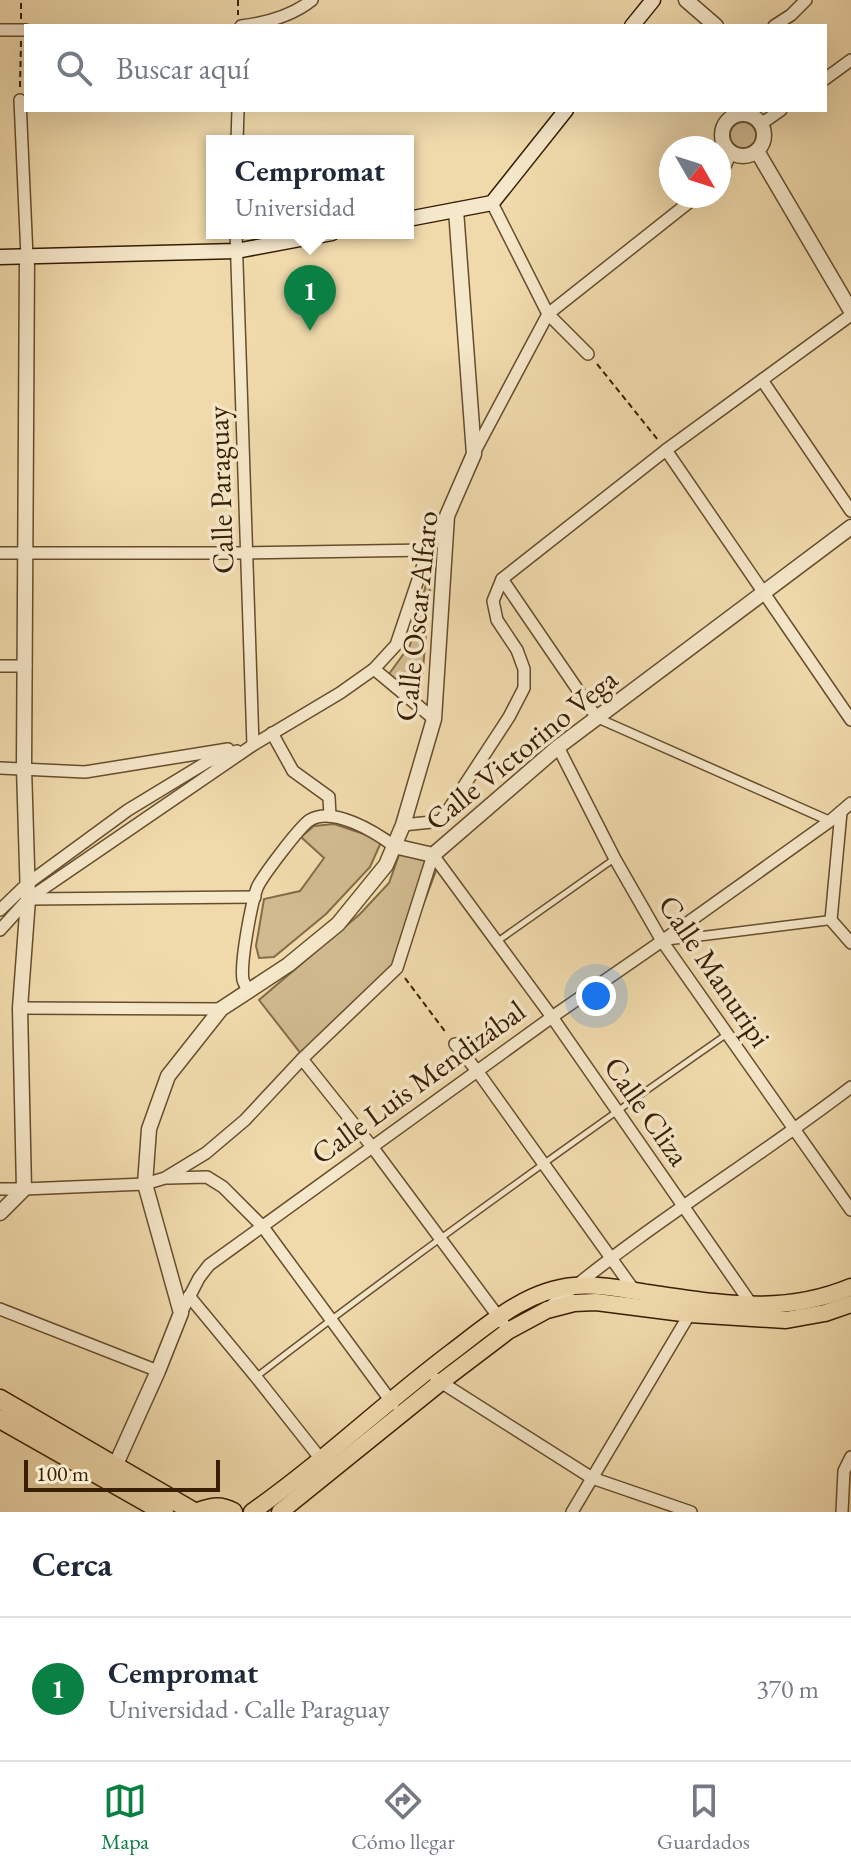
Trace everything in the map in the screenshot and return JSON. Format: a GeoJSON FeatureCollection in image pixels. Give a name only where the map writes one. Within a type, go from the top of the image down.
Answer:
{"type":"FeatureCollection","features":[{"type":"Feature","properties":{"kind":"highway"},"geometry":{"type":"LineString","coordinates":[[0,1399],[112,1473],[164,1512]]}},
{"type":"Feature","properties":{"kind":"highway"},"geometry":{"type":"LineString","coordinates":[[0,1419],[196,1512],[214,1507],[233,1512]]}},
{"type":"Feature","properties":{"kind":"main road"},"geometry":{"type":"LineString","coordinates":[[252,1512],[401,1415],[504,1324],[522,1302],[575,1286],[635,1291],[695,1307]]}},
{"type":"Feature","properties":{"kind":"main road"},"geometry":{"type":"LineString","coordinates":[[757,1312],[828,1297],[851,1287]]}},
{"type":"Feature","properties":{"kind":"main road"},"geometry":{"type":"LineString","coordinates":[[280,1512],[390,1400],[425,1373],[504,1324],[560,1305],[585,1302],[645,1308],[695,1307],[805,1318],[851,1304]]}},
{"type":"Feature","properties":{"kind":"street"},"geometry":{"type":"LineString","coordinates":[[252,24],[276,20],[312,0]]}},
{"type":"Feature","properties":{"kind":"street"},"geometry":{"type":"LineString","coordinates":[[634,24],[653,0]]}},
{"type":"Feature","properties":{"kind":"street"},"geometry":{"type":"LineString","coordinates":[[686,0],[714,24]]}},
{"type":"Feature","properties":{"kind":"street"},"geometry":{"type":"LineString","coordinates":[[777,24],[806,0]]}},
{"type":"Feature","properties":{"kind":"street"},"geometry":{"type":"LineString","coordinates":[[0,30],[24,30]]}},
{"type":"Feature","properties":{"kind":"street"},"geometry":{"type":"LineString","coordinates":[[827,78],[851,60]]}},
{"type":"Feature","properties":{"kind":"street"},"geometry":{"type":"LineString","coordinates":[[0,1213],[24,1189],[20,1008],[28,891],[24,768],[27,257],[20,100]]}},
{"type":"Feature","properties":{"kind":"street"},"geometry":{"type":"LineString","coordinates":[[237,135],[238,112]]}},
{"type":"Feature","properties":{"kind":"street"},"geometry":{"type":"LineString","coordinates":[[414,218],[492,203],[564,112]]}},
{"type":"Feature","properties":{"kind":"street"},"geometry":{"type":"LineString","coordinates":[[722,136],[725,123],[736,115],[754,116],[764,138],[757,151],[744,156],[731,153]]}},
{"type":"Feature","properties":{"kind":"street"},"geometry":{"type":"LineString","coordinates":[[403,825],[441,821],[509,717],[524,688],[524,669],[517,650],[497,620],[493,601],[502,579],[666,450],[851,313],[757,151]]}},
{"type":"Feature","properties":{"kind":"street"},"geometry":{"type":"LineString","coordinates":[[492,203],[548,314],[588,354]]}},
{"type":"Feature","properties":{"kind":"street","name":"Calle Oscar Alfaro"},"geometry":{"type":"LineString","coordinates":[[181,1313],[145,1184],[149,1129],[168,1076],[221,1009],[288,965],[338,924],[386,865],[403,825],[434,719],[447,516],[474,454],[548,314],[682,208]]}},
{"type":"Feature","properties":{"kind":"street"},"geometry":{"type":"LineString","coordinates":[[456,210],[474,454]]}},
{"type":"Feature","properties":{"kind":"street","name":"Calle Paraguay"},"geometry":{"type":"LineString","coordinates":[[236,239],[253,745]]}},
{"type":"Feature","properties":{"kind":"street"},"geometry":{"type":"LineString","coordinates":[[0,257],[236,251],[300,239]]}},
{"type":"Feature","properties":{"kind":"street"},"geometry":{"type":"LineString","coordinates":[[762,380],[851,511]]}},
{"type":"Feature","properties":{"kind":"street"},"geometry":{"type":"LineString","coordinates":[[666,450],[851,720]]}},
{"type":"Feature","properties":{"kind":"street"},"geometry":{"type":"LineString","coordinates":[[0,910],[128,810],[207,762],[253,745],[374,669],[396,645],[428,550],[447,516]]}},
{"type":"Feature","properties":{"kind":"street","name":"Calle Victorino Vega"},"geometry":{"type":"LineString","coordinates":[[0,1189],[145,1184],[165,1178],[206,1153],[245,1120],[302,1059],[397,968],[433,855],[558,747],[851,527]]}},
{"type":"Feature","properties":{"kind":"street"},"geometry":{"type":"LineString","coordinates":[[0,553],[428,550]]}},
{"type":"Feature","properties":{"kind":"street"},"geometry":{"type":"LineString","coordinates":[[502,579],[597,718],[830,821]]}},
{"type":"Feature","properties":{"kind":"street"},"geometry":{"type":"LineString","coordinates":[[0,666],[26,666]]}},
{"type":"Feature","properties":{"kind":"street"},"geometry":{"type":"LineString","coordinates":[[374,669],[434,719]]}},
{"type":"Feature","properties":{"kind":"street"},"geometry":{"type":"LineString","coordinates":[[272,733],[293,771],[329,797],[330,816]]}},
{"type":"Feature","properties":{"kind":"street"},"geometry":{"type":"LineString","coordinates":[[0,768],[85,772],[253,745]]}},
{"type":"Feature","properties":{"kind":"street","name":"Calle Manuripi"},"geometry":{"type":"LineString","coordinates":[[558,747],[615,859],[662,941],[851,1210]]}},
{"type":"Feature","properties":{"kind":"street","name":"Calle Luis Mendizábal"},"geometry":{"type":"LineString","coordinates":[[112,1473],[181,1313],[209,1265],[851,803]]}},
{"type":"Feature","properties":{"kind":"street"},"geometry":{"type":"LineString","coordinates":[[841,812],[831,920],[851,943]]}},
{"type":"Feature","properties":{"kind":"street"},"geometry":{"type":"LineString","coordinates":[[248,991],[243,981],[243,957],[257,887],[310,820],[330,816],[370,829],[394,846],[433,855]]}},
{"type":"Feature","properties":{"kind":"street","name":"Calle Cliza"},"geometry":{"type":"LineString","coordinates":[[433,855],[552,1017],[757,1312]]}},
{"type":"Feature","properties":{"kind":"street"},"geometry":{"type":"LineString","coordinates":[[28,891],[255,897]]}},
{"type":"Feature","properties":{"kind":"street"},"geometry":{"type":"LineString","coordinates":[[0,930],[28,891]]}},
{"type":"Feature","properties":{"kind":"street"},"geometry":{"type":"LineString","coordinates":[[662,941],[831,920]]}},
{"type":"Feature","properties":{"kind":"street"},"geometry":{"type":"LineString","coordinates":[[20,1008],[221,1009]]}},
{"type":"Feature","properties":{"kind":"street"},"geometry":{"type":"LineString","coordinates":[[455,1044],[645,1308]]}},
{"type":"Feature","properties":{"kind":"street"},"geometry":{"type":"LineString","coordinates":[[302,1059],[373,1148],[504,1324]]}},
{"type":"Feature","properties":{"kind":"street"},"geometry":{"type":"LineString","coordinates":[[547,1310],[575,1286],[851,1087]]}},
{"type":"Feature","properties":{"kind":"street"},"geometry":{"type":"LineString","coordinates":[[165,1178],[207,1177],[223,1187],[263,1227],[401,1415]]}},
{"type":"Feature","properties":{"kind":"street"},"geometry":{"type":"LineString","coordinates":[[189,1296],[327,1464]]}},
{"type":"Feature","properties":{"kind":"street"},"geometry":{"type":"LineString","coordinates":[[572,1512],[695,1307]]}},
{"type":"Feature","properties":{"kind":"street"},"geometry":{"type":"LineString","coordinates":[[0,1309],[158,1371]]}},
{"type":"Feature","properties":{"kind":"street"},"geometry":{"type":"LineString","coordinates":[[425,1373],[592,1478],[691,1512]]}},
{"type":"Feature","properties":{"kind":"street"},"geometry":{"type":"LineString","coordinates":[[842,1512],[847,1499],[844,1471],[851,1457]]}},
{"type":"Feature","properties":{"kind":"lane"},"geometry":{"type":"LineString","coordinates":[[498,941],[615,859]]}},
{"type":"Feature","properties":{"kind":"lane"},"geometry":{"type":"LineString","coordinates":[[256,1377],[441,1238],[727,1033]]}},
{"type":"Feature","properties":{"kind":"path"},"geometry":{"type":"LineString","coordinates":[[20,100],[24,30],[21,0]]}},
{"type":"Feature","properties":{"kind":"path"},"geometry":{"type":"LineString","coordinates":[[238,0],[240,24]]}},
{"type":"Feature","properties":{"kind":"path"},"geometry":{"type":"LineString","coordinates":[[588,354],[666,450]]}},
{"type":"Feature","properties":{"kind":"path"},"geometry":{"type":"LineString","coordinates":[[397,968],[455,1044]]}},
{"type":"Feature","properties":{"kind":"shaded area"},"geometry":{"type":"Polygon","coordinates":[[[738,123],[748,123],[755,130],[755,140],[748,147],[738,147],[731,140],[731,130],[738,123]]]}},
{"type":"Feature","properties":{"kind":"shaded area"},"geometry":{"type":"Polygon","coordinates":[[[432,562],[421,693],[418,698],[389,674],[410,645],[432,562]]]}},
{"type":"Feature","properties":{"kind":"shaded area"},"geometry":{"type":"Polygon","coordinates":[[[334,824],[382,840],[370,867],[326,914],[274,957],[259,958],[256,946],[264,899],[300,891],[324,858],[301,837],[314,826],[334,824]]]}},
{"type":"Feature","properties":{"kind":"shaded area"},"geometry":{"type":"Polygon","coordinates":[[[410,849],[437,868],[408,945],[393,970],[302,1055],[259,1000],[360,914],[389,883],[399,855],[410,849]]]}},
{"type":"Feature","properties":{"kind":"place","name":"Cempromat"},"geometry":{"type":"Point","coordinates":[310,331]}}]}
